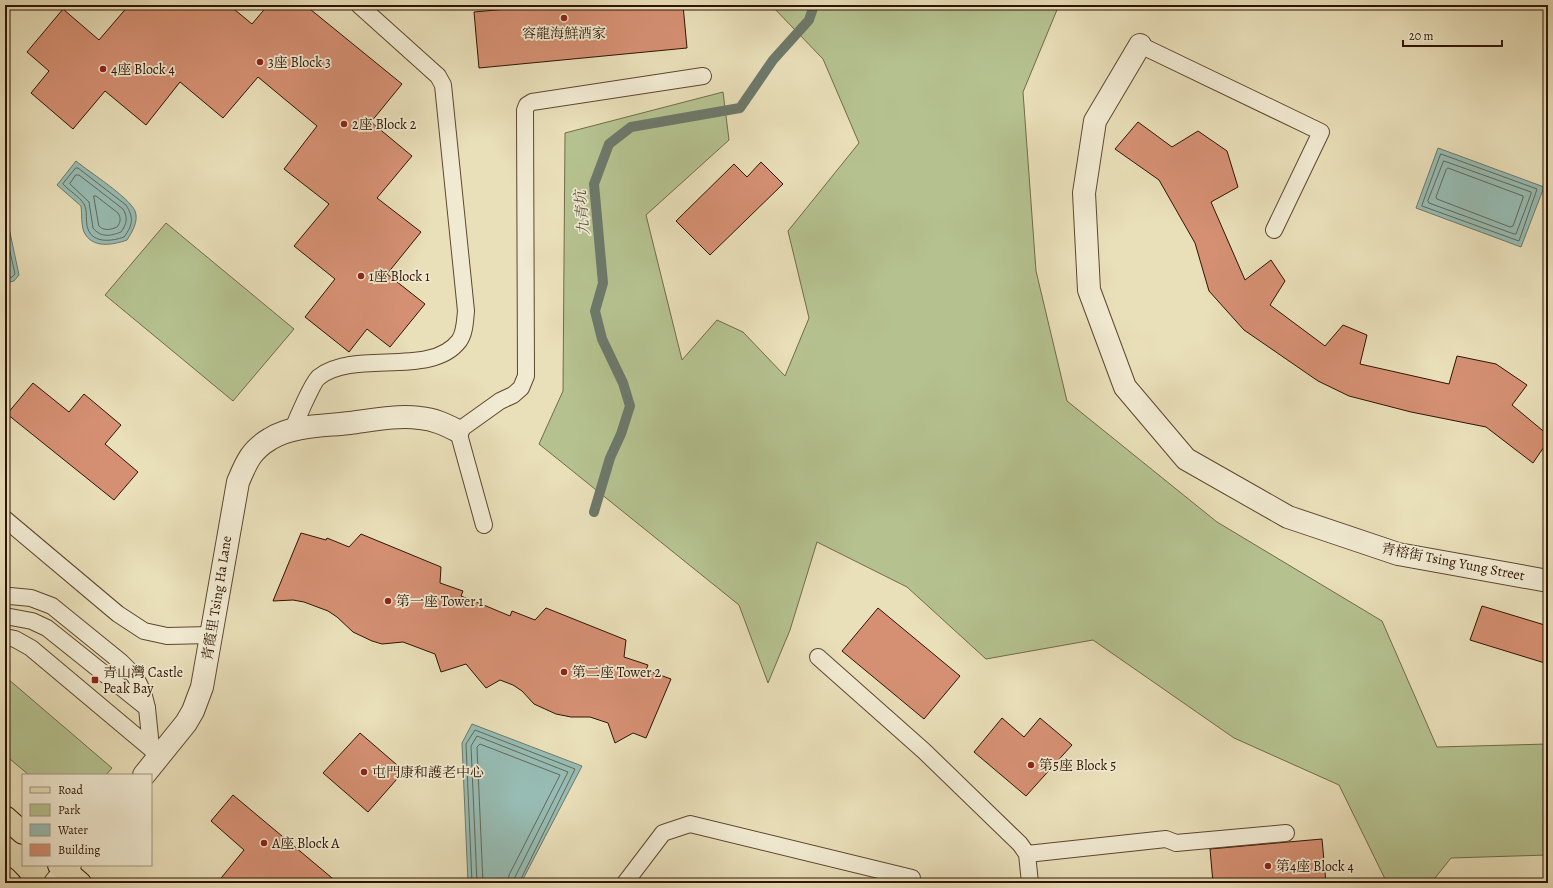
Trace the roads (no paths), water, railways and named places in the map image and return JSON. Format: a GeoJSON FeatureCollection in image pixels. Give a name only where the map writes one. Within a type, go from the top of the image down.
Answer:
{"type":"FeatureCollection","features":[{"type":"Feature","properties":{"kind":"main road"},"geometry":{"type":"LineString","coordinates":[[5,817],[22,832]]}},
{"type":"Feature","properties":{"kind":"main road"},"geometry":{"type":"LineString","coordinates":[[5,878],[10,883]]}},
{"type":"Feature","properties":{"kind":"street","name":"青榕街 Tsing Yung Street"},"geometry":{"type":"LineString","coordinates":[[1140,45],[1095,120],[1084,193],[1089,290],[1125,387],[1186,459],[1288,517],[1398,554],[1548,581]]}},
{"type":"Feature","properties":{"kind":"street","name":"青霞里 Tsing Ha Lane"},"geometry":{"type":"LineString","coordinates":[[144,774],[155,752],[178,735],[193,712],[207,663],[210,635],[238,482],[244,466],[253,451],[271,438],[292,431],[402,416],[441,422],[458,431]]}},
{"type":"Feature","properties":{"kind":"lane"},"geometry":{"type":"LineString","coordinates":[[292,431],[317,378],[330,369],[344,366],[429,358],[448,352],[460,340],[464,325],[466,311],[442,85],[438,76],[359,5]]}},
{"type":"Feature","properties":{"kind":"lane"},"geometry":{"type":"LineString","coordinates":[[1140,45],[1321,132],[1274,230]]}},
{"type":"Feature","properties":{"kind":"lane"},"geometry":{"type":"LineString","coordinates":[[484,525],[458,431],[500,401],[513,395],[521,388],[526,376],[525,110],[527,105],[532,102],[703,76]]}},
{"type":"Feature","properties":{"kind":"lane"},"geometry":{"type":"LineString","coordinates":[[5,519],[118,614],[144,631],[167,636],[210,635]]}},
{"type":"Feature","properties":{"kind":"lane"},"geometry":{"type":"LineString","coordinates":[[5,598],[10,596],[31,598],[52,606],[121,662],[135,676],[143,692],[155,752]]}},
{"type":"Feature","properties":{"kind":"lane"},"geometry":{"type":"LineString","coordinates":[[5,616],[32,621],[47,628],[147,708]]}},
{"type":"Feature","properties":{"kind":"lane"},"geometry":{"type":"LineString","coordinates":[[5,637],[15,639],[31,648],[155,752]]}},
{"type":"Feature","properties":{"kind":"lane"},"geometry":{"type":"LineString","coordinates":[[818,656],[924,751],[1020,844],[1026,854],[1030,883]]}},
{"type":"Feature","properties":{"kind":"lane"},"geometry":{"type":"LineString","coordinates":[[625,883],[663,833],[690,824],[912,878]]}},
{"type":"Feature","properties":{"kind":"lane"},"geometry":{"type":"LineString","coordinates":[[1026,854],[1166,839],[1176,843],[1286,833]]}},
{"type":"Feature","properties":{"kind":"water"},"geometry":{"type":"Polygon","coordinates":[[[1438,148],[1544,187],[1521,247],[1416,208],[1438,148]]]}},
{"type":"Feature","properties":{"kind":"water"},"geometry":{"type":"Polygon","coordinates":[[[76,161],[117,192],[131,205],[135,211],[136,222],[127,240],[109,244],[97,243],[92,241],[84,232],[81,206],[57,185],[76,161]]]}},
{"type":"Feature","properties":{"kind":"water"},"geometry":{"type":"Polygon","coordinates":[[[5,221],[9,228],[19,275],[14,281],[5,283],[5,221]]]}},
{"type":"Feature","properties":{"kind":"water"},"geometry":{"type":"Polygon","coordinates":[[[472,724],[582,766],[521,883],[468,883],[462,743],[472,724]]]}},
{"type":"Feature","properties":{"kind":"waterway","name":"九青坑"},"geometry":{"type":"LineString","coordinates":[[594,512],[610,458],[621,434],[630,406],[623,383],[602,339],[595,311],[603,283],[594,184],[609,144],[631,127],[740,108],[773,60],[809,20],[814,5]]}},
{"type":"Feature","properties":{"kind":"place","name":"容龍海鮮酒家"},"geometry":{"type":"Point","coordinates":[564,18]}},
{"type":"Feature","properties":{"kind":"place","name":"3座 Block 3"},"geometry":{"type":"Point","coordinates":[260,62]}},
{"type":"Feature","properties":{"kind":"place","name":"4座 Block 4"},"geometry":{"type":"Point","coordinates":[103,69]}},
{"type":"Feature","properties":{"kind":"place","name":"2座 Block 2"},"geometry":{"type":"Point","coordinates":[344,124]}},
{"type":"Feature","properties":{"kind":"place","name":"1座 Block 1"},"geometry":{"type":"Point","coordinates":[361,276]}},
{"type":"Feature","properties":{"kind":"place","name":"第一座 Tower 1"},"geometry":{"type":"Point","coordinates":[388,601]}},
{"type":"Feature","properties":{"kind":"place","name":"第二座 Tower 2"},"geometry":{"type":"Point","coordinates":[564,672]}},
{"type":"Feature","properties":{"kind":"place","name":"青山灣 Castle Peak Bay"},"geometry":{"type":"Point","coordinates":[95,680]}},
{"type":"Feature","properties":{"kind":"place","name":"第5座 Block 5"},"geometry":{"type":"Point","coordinates":[1031,765]}},
{"type":"Feature","properties":{"kind":"place","name":"屯門康和護老中心"},"geometry":{"type":"Point","coordinates":[364,772]}},
{"type":"Feature","properties":{"kind":"place","name":"A座 Block A"},"geometry":{"type":"Point","coordinates":[264,843]}},
{"type":"Feature","properties":{"kind":"place","name":"第4座 Block 4"},"geometry":{"type":"Point","coordinates":[1268,866]}}]}
